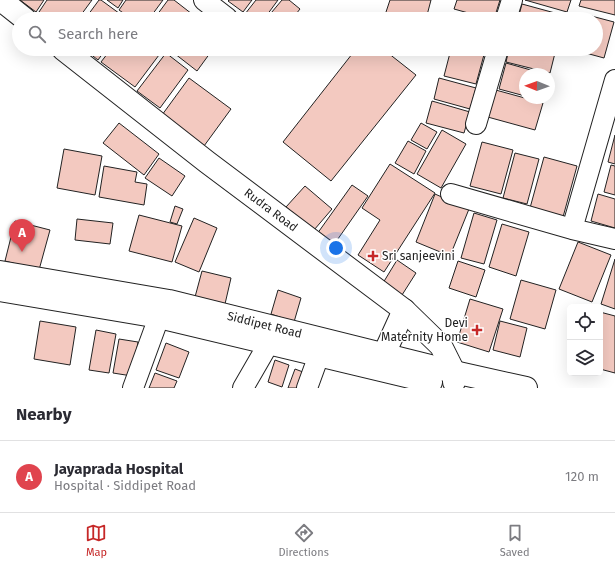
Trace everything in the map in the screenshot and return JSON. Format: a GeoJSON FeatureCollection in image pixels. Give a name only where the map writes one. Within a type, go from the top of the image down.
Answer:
{"type":"FeatureCollection","features":[{"type":"Feature","properties":{"kind":"main road"},"geometry":{"type":"LineString","coordinates":[[1,0],[16,12]]}},
{"type":"Feature","properties":{"kind":"main road","name":"Rudra Road"},"geometry":{"type":"LineString","coordinates":[[72,56],[207,162],[404,310],[441,346],[455,382]]}},
{"type":"Feature","properties":{"kind":"main road","name":"Siddipet Road"},"geometry":{"type":"LineString","coordinates":[[0,272],[169,300],[384,354],[455,382]]}},
{"type":"Feature","properties":{"kind":"main road","name":"Siddipet Road"},"geometry":{"type":"LineString","coordinates":[[0,290],[160,317],[319,355],[455,382],[526,388]]}},
{"type":"Feature","properties":{"kind":"main road"},"geometry":{"type":"LineString","coordinates":[[384,354],[404,310]]}},
{"type":"Feature","properties":{"kind":"street"},"geometry":{"type":"LineString","coordinates":[[204,0],[219,12]]}},
{"type":"Feature","properties":{"kind":"street"},"geometry":{"type":"LineString","coordinates":[[508,12],[512,0]]}},
{"type":"Feature","properties":{"kind":"street"},"geometry":{"type":"LineString","coordinates":[[476,124],[496,56]]}},
{"type":"Feature","properties":{"kind":"street"},"geometry":{"type":"LineString","coordinates":[[572,229],[615,80]]}},
{"type":"Feature","properties":{"kind":"street"},"geometry":{"type":"LineString","coordinates":[[451,194],[572,229],[615,239]]}},
{"type":"Feature","properties":{"kind":"street"},"geometry":{"type":"LineString","coordinates":[[133,388],[160,317]]}},
{"type":"Feature","properties":{"kind":"street"},"geometry":{"type":"LineString","coordinates":[[243,388],[269,343]]}},
{"type":"Feature","properties":{"kind":"street"},"geometry":{"type":"LineString","coordinates":[[307,388],[319,355]]}},
{"type":"Feature","properties":{"kind":"building"},"geometry":{"type":"Polygon","coordinates":[[[20,0],[44,0],[36,12],[20,0]]]}},
{"type":"Feature","properties":{"kind":"building"},"geometry":{"type":"Polygon","coordinates":[[[47,0],[92,0],[83,12],[39,12],[47,0]]]}},
{"type":"Feature","properties":{"kind":"building"},"geometry":{"type":"Polygon","coordinates":[[[99,0],[101,0],[117,12],[90,12],[99,0]]]}},
{"type":"Feature","properties":{"kind":"building"},"geometry":{"type":"Polygon","coordinates":[[[107,0],[123,0],[118,8],[107,0]]]}},
{"type":"Feature","properties":{"kind":"building"},"geometry":{"type":"Polygon","coordinates":[[[126,0],[163,0],[154,12],[122,12],[119,10],[126,0]]]}},
{"type":"Feature","properties":{"kind":"building"},"geometry":{"type":"Polygon","coordinates":[[[168,0],[174,0],[189,12],[159,12],[168,0]]]}},
{"type":"Feature","properties":{"kind":"building"},"geometry":{"type":"Polygon","coordinates":[[[252,0],[243,12],[228,1],[252,0]]]}},
{"type":"Feature","properties":{"kind":"building"},"geometry":{"type":"Polygon","coordinates":[[[256,0],[278,0],[269,12],[247,12],[256,0]]]}},
{"type":"Feature","properties":{"kind":"building"},"geometry":{"type":"Polygon","coordinates":[[[282,0],[289,0],[300,9],[298,12],[272,12],[282,0]]]}},
{"type":"Feature","properties":{"kind":"building"},"geometry":{"type":"Polygon","coordinates":[[[390,0],[431,0],[428,12],[386,12],[390,0]]]}},
{"type":"Feature","properties":{"kind":"building"},"geometry":{"type":"Polygon","coordinates":[[[457,0],[500,0],[496,12],[465,12],[454,9],[457,0]]]}},
{"type":"Feature","properties":{"kind":"building"},"geometry":{"type":"Polygon","coordinates":[[[525,0],[571,0],[567,12],[525,0]]]}},
{"type":"Feature","properties":{"kind":"building"},"geometry":{"type":"Polygon","coordinates":[[[581,0],[615,0],[615,15],[579,6],[581,0]]]}},
{"type":"Feature","properties":{"kind":"building"},"geometry":{"type":"Polygon","coordinates":[[[522,4],[551,12],[520,12],[522,4]]]}},
{"type":"Feature","properties":{"kind":"building"},"geometry":{"type":"Polygon","coordinates":[[[603,19],[614,22],[604,58],[597,56],[603,56],[603,19]]]}},
{"type":"Feature","properties":{"kind":"building"},"geometry":{"type":"Polygon","coordinates":[[[93,56],[101,56],[98,60],[93,56]]]}},
{"type":"Feature","properties":{"kind":"building"},"geometry":{"type":"Polygon","coordinates":[[[106,56],[158,56],[135,87],[101,62],[106,56]]]}},
{"type":"Feature","properties":{"kind":"building"},"geometry":{"type":"Polygon","coordinates":[[[164,56],[170,56],[188,70],[160,108],[137,91],[164,56]]]}},
{"type":"Feature","properties":{"kind":"building"},"geometry":{"type":"Polygon","coordinates":[[[178,56],[208,56],[197,71],[178,56]]]}},
{"type":"Feature","properties":{"kind":"building"},"geometry":{"type":"Polygon","coordinates":[[[351,56],[392,56],[416,75],[331,181],[283,142],[351,56]]]}},
{"type":"Feature","properties":{"kind":"building"},"geometry":{"type":"Polygon","coordinates":[[[449,56],[484,56],[476,84],[444,76],[449,56]]]}},
{"type":"Feature","properties":{"kind":"building"},"geometry":{"type":"Polygon","coordinates":[[[507,56],[554,56],[551,68],[530,68],[506,62],[507,56]]]}},
{"type":"Feature","properties":{"kind":"building"},"geometry":{"type":"Polygon","coordinates":[[[506,63],[524,68],[519,68],[519,94],[499,89],[506,63]]]}},
{"type":"Feature","properties":{"kind":"building"},"geometry":{"type":"Polygon","coordinates":[[[189,78],[231,109],[204,146],[162,115],[189,78]]]}},
{"type":"Feature","properties":{"kind":"building"},"geometry":{"type":"Polygon","coordinates":[[[439,78],[476,88],[470,109],[434,99],[439,78]]]}},
{"type":"Feature","properties":{"kind":"building"},"geometry":{"type":"Polygon","coordinates":[[[492,89],[519,96],[519,104],[543,104],[535,130],[484,116],[492,89]]]}},
{"type":"Feature","properties":{"kind":"building"},"geometry":{"type":"Polygon","coordinates":[[[432,101],[470,112],[464,133],[426,123],[432,101]]]}},
{"type":"Feature","properties":{"kind":"building"},"geometry":{"type":"Polygon","coordinates":[[[119,123],[159,154],[144,175],[103,143],[119,123]]]}},
{"type":"Feature","properties":{"kind":"building"},"geometry":{"type":"Polygon","coordinates":[[[421,123],[437,132],[427,149],[411,140],[421,123]]]}},
{"type":"Feature","properties":{"kind":"building"},"geometry":{"type":"Polygon","coordinates":[[[442,130],[466,144],[441,188],[417,174],[442,130]]]}},
{"type":"Feature","properties":{"kind":"building"},"geometry":{"type":"Polygon","coordinates":[[[615,135],[615,164],[608,162],[615,135]]]}},
{"type":"Feature","properties":{"kind":"building"},"geometry":{"type":"Polygon","coordinates":[[[408,141],[426,151],[414,174],[395,163],[408,141]]]}},
{"type":"Feature","properties":{"kind":"building"},"geometry":{"type":"Polygon","coordinates":[[[482,142],[513,150],[501,194],[470,186],[482,142]]]}},
{"type":"Feature","properties":{"kind":"building"},"geometry":{"type":"Polygon","coordinates":[[[64,149],[102,156],[95,195],[57,188],[64,149]]]}},
{"type":"Feature","properties":{"kind":"building"},"geometry":{"type":"Polygon","coordinates":[[[515,153],[539,159],[527,204],[503,198],[515,153]]]}},
{"type":"Feature","properties":{"kind":"building"},"geometry":{"type":"Polygon","coordinates":[[[544,157],[577,166],[563,217],[530,208],[544,157]]]}},
{"type":"Feature","properties":{"kind":"building"},"geometry":{"type":"Polygon","coordinates":[[[159,158],[185,176],[172,196],[145,178],[159,158]]]}},
{"type":"Feature","properties":{"kind":"building"},"geometry":{"type":"Polygon","coordinates":[[[390,164],[435,193],[384,272],[358,255],[380,220],[362,208],[390,164]]]}},
{"type":"Feature","properties":{"kind":"building"},"geometry":{"type":"Polygon","coordinates":[[[611,165],[615,166],[615,195],[604,192],[611,165]]]}},
{"type":"Feature","properties":{"kind":"building"},"geometry":{"type":"Polygon","coordinates":[[[104,166],[137,172],[135,182],[147,184],[144,205],[99,197],[104,166]]]}},
{"type":"Feature","properties":{"kind":"building"},"geometry":{"type":"Polygon","coordinates":[[[352,185],[368,196],[333,246],[317,234],[352,185]]]}},
{"type":"Feature","properties":{"kind":"building"},"geometry":{"type":"Polygon","coordinates":[[[305,186],[332,209],[314,230],[286,207],[305,186]]]}},
{"type":"Feature","properties":{"kind":"building"},"geometry":{"type":"Polygon","coordinates":[[[435,194],[469,209],[450,256],[416,242],[435,194]]]}},
{"type":"Feature","properties":{"kind":"building"},"geometry":{"type":"Polygon","coordinates":[[[598,194],[615,199],[615,228],[591,221],[598,194]]]}},
{"type":"Feature","properties":{"kind":"building"},"geometry":{"type":"Polygon","coordinates":[[[175,206],[183,209],[177,224],[170,222],[175,206]]]}},
{"type":"Feature","properties":{"kind":"building"},"geometry":{"type":"Polygon","coordinates":[[[474,213],[497,220],[484,264],[461,258],[474,213]]]}},
{"type":"Feature","properties":{"kind":"building"},"geometry":{"type":"Polygon","coordinates":[[[139,215],[182,226],[172,262],[129,251],[139,215]]]}},
{"type":"Feature","properties":{"kind":"building"},"geometry":{"type":"Polygon","coordinates":[[[194,218],[217,228],[199,272],[175,262],[194,218]]]}},
{"type":"Feature","properties":{"kind":"building"},"geometry":{"type":"Polygon","coordinates":[[[77,219],[113,223],[110,244],[75,240],[77,219]]]}},
{"type":"Feature","properties":{"kind":"building"},"geometry":{"type":"Polygon","coordinates":[[[15,221],[50,230],[39,270],[5,261],[15,221]]]}},
{"type":"Feature","properties":{"kind":"building"},"geometry":{"type":"Polygon","coordinates":[[[502,224],[529,232],[516,276],[489,267],[502,224]]]}},
{"type":"Feature","properties":{"kind":"building"},"geometry":{"type":"Polygon","coordinates":[[[578,242],[611,255],[592,302],[559,289],[578,242]]]}},
{"type":"Feature","properties":{"kind":"building"},"geometry":{"type":"Polygon","coordinates":[[[615,259],[615,309],[601,304],[615,259]]]}},
{"type":"Feature","properties":{"kind":"building"},"geometry":{"type":"Polygon","coordinates":[[[397,260],[416,273],[402,295],[383,283],[397,260]]]}},
{"type":"Feature","properties":{"kind":"building"},"geometry":{"type":"Polygon","coordinates":[[[458,261],[485,270],[476,297],[449,288],[458,261]]]}},
{"type":"Feature","properties":{"kind":"building"},"geometry":{"type":"Polygon","coordinates":[[[202,271],[231,278],[225,304],[195,297],[202,271]]]}},
{"type":"Feature","properties":{"kind":"building"},"geometry":{"type":"Polygon","coordinates":[[[521,280],[556,290],[545,329],[510,319],[521,280]]]}},
{"type":"Feature","properties":{"kind":"building"},"geometry":{"type":"Polygon","coordinates":[[[278,290],[301,298],[294,322],[271,314],[278,290]]]}},
{"type":"Feature","properties":{"kind":"building"},"geometry":{"type":"Polygon","coordinates":[[[470,299],[503,309],[489,352],[457,342],[470,299]]]}},
{"type":"Feature","properties":{"kind":"building"},"geometry":{"type":"Polygon","coordinates":[[[603,313],[615,316],[615,373],[603,370],[603,313]]]}},
{"type":"Feature","properties":{"kind":"building"},"geometry":{"type":"Polygon","coordinates":[[[40,321],[76,327],[70,365],[34,359],[40,321]]]}},
{"type":"Feature","properties":{"kind":"building"},"geometry":{"type":"Polygon","coordinates":[[[500,321],[527,328],[520,357],[493,350],[500,321]]]}},
{"type":"Feature","properties":{"kind":"building"},"geometry":{"type":"Polygon","coordinates":[[[96,330],[116,334],[109,373],[89,370],[96,330]]]}},
{"type":"Feature","properties":{"kind":"building"},"geometry":{"type":"Polygon","coordinates":[[[119,339],[138,342],[132,376],[113,373],[119,339]]]}},
{"type":"Feature","properties":{"kind":"building"},"geometry":{"type":"Polygon","coordinates":[[[166,343],[189,352],[179,378],[156,370],[166,343]]]}},
{"type":"Feature","properties":{"kind":"building"},"geometry":{"type":"Polygon","coordinates":[[[275,360],[289,365],[282,387],[268,382],[275,360]]]}},
{"type":"Feature","properties":{"kind":"building"},"geometry":{"type":"Polygon","coordinates":[[[295,369],[311,375],[307,388],[288,388],[295,369]]]}},
{"type":"Feature","properties":{"kind":"building"},"geometry":{"type":"Polygon","coordinates":[[[155,373],[177,381],[174,388],[149,388],[155,373]]]}},
{"type":"Feature","properties":{"kind":"place","name":"Jayaprada Hospital"},"geometry":{"type":"Point","coordinates":[22,252]}},
{"type":"Feature","properties":{"kind":"place","name":"Sri sanjeevini"},"geometry":{"type":"Point","coordinates":[373,256]}},
{"type":"Feature","properties":{"kind":"place","name":"Devi Maternity Home"},"geometry":{"type":"Point","coordinates":[477,330]}}]}
